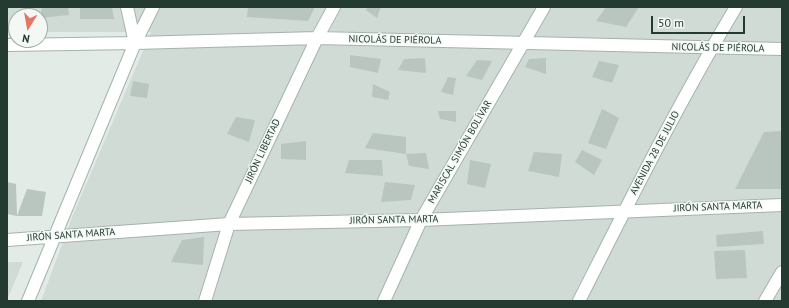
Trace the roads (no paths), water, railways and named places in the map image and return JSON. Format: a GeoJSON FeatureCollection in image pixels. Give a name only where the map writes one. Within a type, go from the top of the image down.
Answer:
{"type":"FeatureCollection","features":[{"type":"Feature","properties":{"kind":"street"},"geometry":{"type":"LineString","coordinates":[[127,7],[135,43]]}},
{"type":"Feature","properties":{"kind":"street"},"geometry":{"type":"LineString","coordinates":[[28,301],[135,43],[152,7]]}},
{"type":"Feature","properties":{"kind":"street","name":"JIRÓN LIBERTAD"},"geometry":{"type":"LineString","coordinates":[[205,301],[229,224],[317,38],[334,7]]}},
{"type":"Feature","properties":{"kind":"street","name":"MARISCAL SIMÓN BOLÍVAR"},"geometry":{"type":"LineString","coordinates":[[384,301],[421,220],[544,7]]}},
{"type":"Feature","properties":{"kind":"street","name":"AVENIDA 28 DE JULIO"},"geometry":{"type":"LineString","coordinates":[[579,301],[624,211],[712,48],[736,7]]}},
{"type":"Feature","properties":{"kind":"street","name":"NICOLÁS DE PIÉROLA"},"geometry":{"type":"LineString","coordinates":[[7,44],[135,43],[317,38],[782,49]]}},
{"type":"Feature","properties":{"kind":"street","name":"JIRÓN SANTA MARTA"},"geometry":{"type":"LineString","coordinates":[[7,240],[229,224],[421,220],[782,205]]}},
{"type":"Feature","properties":{"kind":"street"},"geometry":{"type":"LineString","coordinates":[[765,301],[782,272]]}}]}
